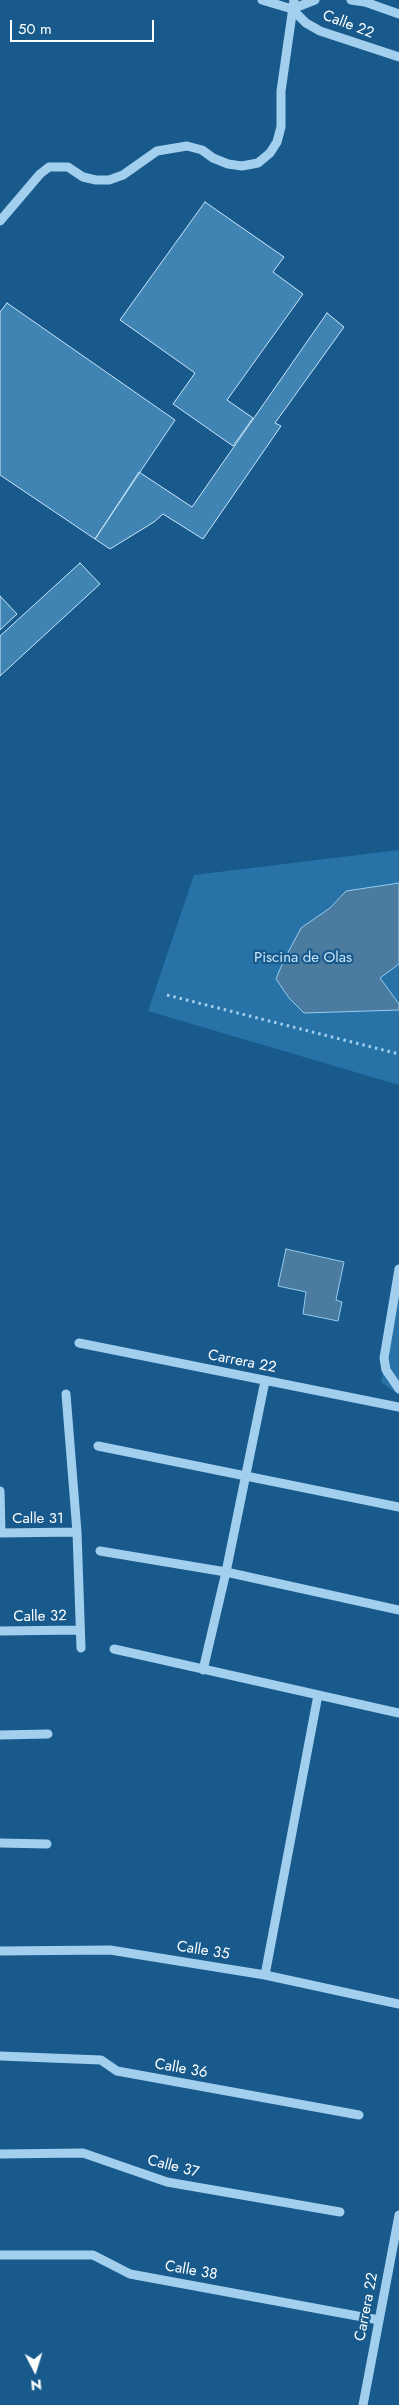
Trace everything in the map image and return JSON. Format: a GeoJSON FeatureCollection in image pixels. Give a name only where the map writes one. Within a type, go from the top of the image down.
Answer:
{"type":"FeatureCollection","features":[{"type":"Feature","properties":{"kind":"street","name":"Calle 22"},"geometry":{"type":"LineString","coordinates":[[262,0],[293,4],[314,0]]}},
{"type":"Feature","properties":{"kind":"street","name":"Calle 22"},"geometry":{"type":"LineString","coordinates":[[351,0],[365,2],[399,14]]}},
{"type":"Feature","properties":{"kind":"street","name":"Calle 22"},"geometry":{"type":"LineString","coordinates":[[293,4],[306,23],[320,31],[399,57]]}},
{"type":"Feature","properties":{"kind":"street"},"geometry":{"type":"LineString","coordinates":[[0,221],[40,174],[49,167],[68,167],[82,176],[96,180],[109,180],[123,175],[158,151],[188,146],[202,150],[213,158],[228,164],[242,166],[258,163],[270,154],[281,127],[281,91],[293,4]]}},
{"type":"Feature","properties":{"kind":"street"},"geometry":{"type":"LineString","coordinates":[[399,1268],[384,1358],[386,1370],[399,1389]]}},
{"type":"Feature","properties":{"kind":"street","name":"Carrera 22"},"geometry":{"type":"LineString","coordinates":[[80,1343],[399,1407]]}},
{"type":"Feature","properties":{"kind":"street"},"geometry":{"type":"LineString","coordinates":[[203,1670],[226,1572],[265,1381]]}},
{"type":"Feature","properties":{"kind":"street"},"geometry":{"type":"LineString","coordinates":[[66,1394],[77,1532],[81,1648]]}},
{"type":"Feature","properties":{"kind":"street"},"geometry":{"type":"LineString","coordinates":[[98,1446],[399,1507]]}},
{"type":"Feature","properties":{"kind":"street"},"geometry":{"type":"LineString","coordinates":[[0,1491],[0,1533]]}},
{"type":"Feature","properties":{"kind":"street","name":"Calle 31"},"geometry":{"type":"LineString","coordinates":[[0,1533],[77,1532]]}},
{"type":"Feature","properties":{"kind":"street"},"geometry":{"type":"LineString","coordinates":[[100,1551],[226,1572],[399,1610]]}},
{"type":"Feature","properties":{"kind":"street","name":"Calle 32"},"geometry":{"type":"LineString","coordinates":[[0,1631],[80,1630]]}},
{"type":"Feature","properties":{"kind":"street"},"geometry":{"type":"LineString","coordinates":[[114,1649],[399,1713]]}},
{"type":"Feature","properties":{"kind":"street"},"geometry":{"type":"LineString","coordinates":[[264,1975],[318,1695]]}},
{"type":"Feature","properties":{"kind":"street"},"geometry":{"type":"LineString","coordinates":[[0,1735],[48,1734]]}},
{"type":"Feature","properties":{"kind":"street"},"geometry":{"type":"LineString","coordinates":[[0,1843],[47,1844]]}},
{"type":"Feature","properties":{"kind":"street","name":"Calle 35"},"geometry":{"type":"LineString","coordinates":[[0,1950],[110,1950],[264,1975],[399,2004]]}},
{"type":"Feature","properties":{"kind":"street","name":"Calle 36"},"geometry":{"type":"LineString","coordinates":[[0,2056],[101,2060],[117,2071],[359,2116]]}},
{"type":"Feature","properties":{"kind":"street","name":"Calle 37"},"geometry":{"type":"LineString","coordinates":[[0,2154],[83,2153],[167,2182],[340,2212]]}},
{"type":"Feature","properties":{"kind":"street","name":"Carrera 22"},"geometry":{"type":"LineString","coordinates":[[363,2405],[399,2215]]}},
{"type":"Feature","properties":{"kind":"street","name":"Calle 38"},"geometry":{"type":"LineString","coordinates":[[0,2255],[93,2255],[130,2274],[379,2320]]}},
{"type":"Feature","properties":{"kind":"path"},"geometry":{"type":"LineString","coordinates":[[167,995],[399,1054]]}},
{"type":"Feature","properties":{"kind":"green space","name":"Piscina de Olas"},"geometry":{"type":"Polygon","coordinates":[[[399,850],[399,1085],[148,1011],[194,875],[399,850]]]}},
{"type":"Feature","properties":{"kind":"green space"},"geometry":{"type":"Polygon","coordinates":[[[399,1293],[399,1395],[381,1382],[399,1293]]]}},
{"type":"Feature","properties":{"kind":"shaded area"},"geometry":{"type":"Polygon","coordinates":[[[399,883],[399,964],[380,978],[399,1004],[399,1010],[304,1013],[289,998],[276,979],[301,928],[330,908],[346,891],[399,883]]]}},
{"type":"Feature","properties":{"kind":"shaded area"},"geometry":{"type":"Polygon","coordinates":[[[286,1249],[344,1262],[336,1300],[342,1302],[338,1321],[303,1314],[306,1292],[278,1286],[286,1249]]]}},
{"type":"Feature","properties":{"kind":"building"},"geometry":{"type":"Polygon","coordinates":[[[205,202],[284,257],[273,272],[303,294],[227,400],[253,418],[233,446],[173,404],[195,373],[120,320],[205,202]]]}},
{"type":"Feature","properties":{"kind":"building"},"geometry":{"type":"Polygon","coordinates":[[[7,303],[175,420],[95,539],[0,475],[0,312],[7,303]]]}},
{"type":"Feature","properties":{"kind":"building"},"geometry":{"type":"Polygon","coordinates":[[[327,313],[344,327],[275,423],[281,426],[203,539],[163,514],[154,522],[110,549],[95,539],[139,472],[192,507],[327,313]]]}},
{"type":"Feature","properties":{"kind":"building"},"geometry":{"type":"Polygon","coordinates":[[[80,563],[100,584],[0,676],[0,636],[80,563]]]}},
{"type":"Feature","properties":{"kind":"building"},"geometry":{"type":"Polygon","coordinates":[[[0,596],[17,614],[0,630],[0,596]]]}}]}
